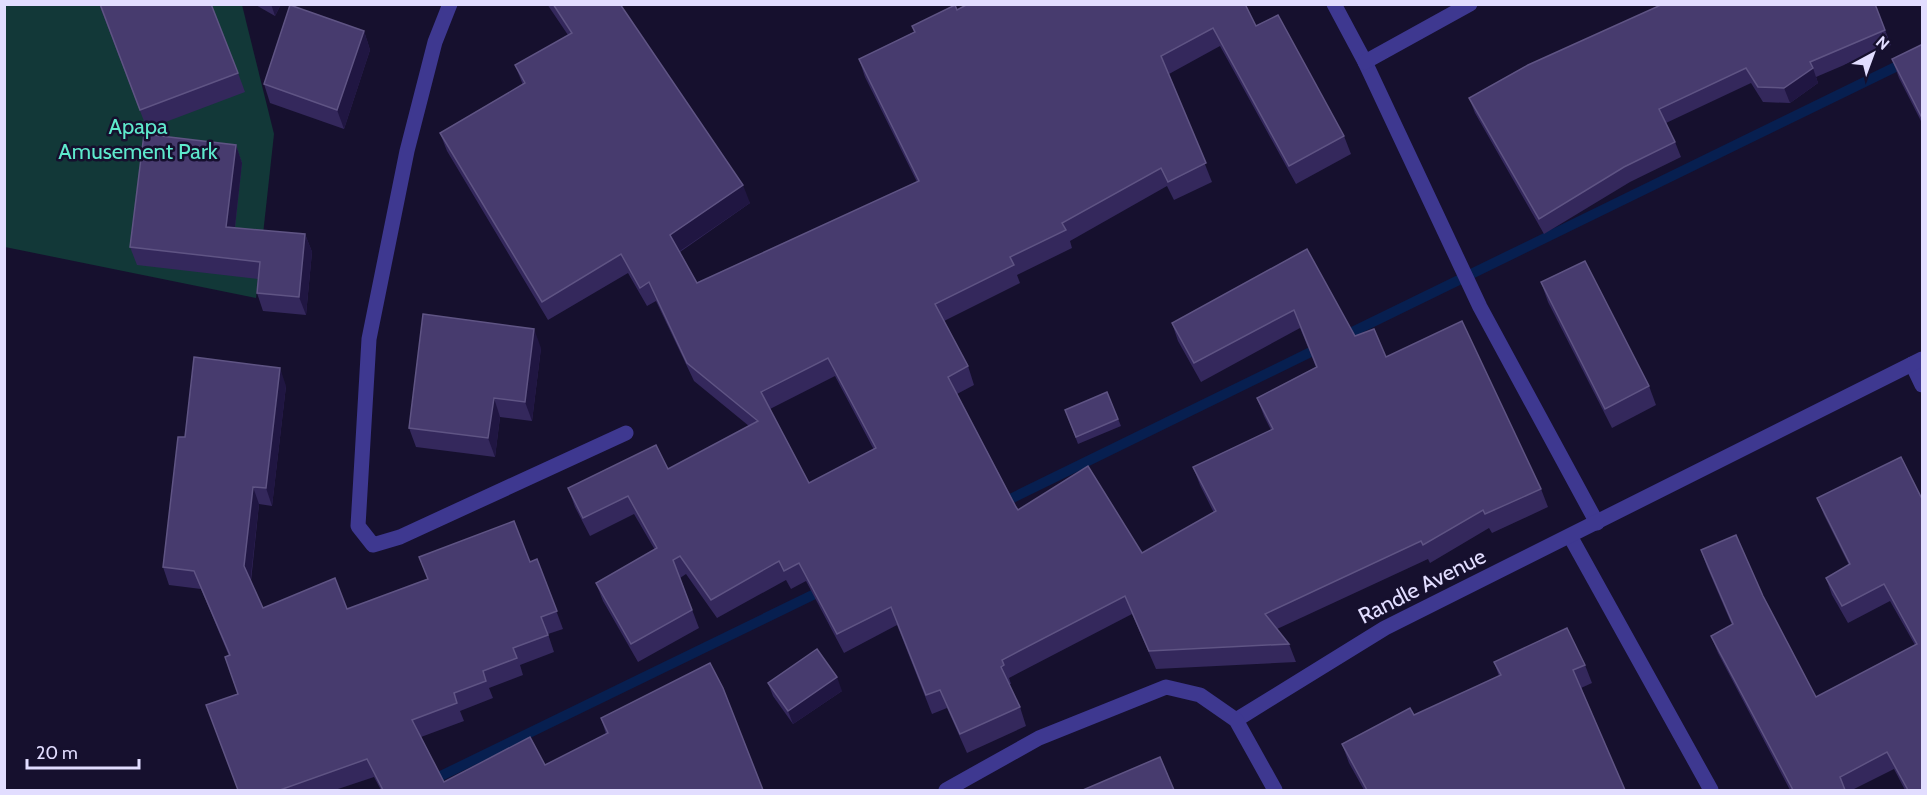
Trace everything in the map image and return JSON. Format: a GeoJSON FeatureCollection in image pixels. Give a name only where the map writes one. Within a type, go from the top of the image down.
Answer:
{"type":"FeatureCollection","features":[{"type":"Feature","properties":{"kind":"street"},"geometry":{"type":"LineString","coordinates":[[450,4],[435,42],[408,151],[369,339],[358,526],[373,545],[400,537],[626,433]]}},
{"type":"Feature","properties":{"kind":"street"},"geometry":{"type":"LineString","coordinates":[[1334,4],[1365,62],[1480,307],[1597,523]]}},
{"type":"Feature","properties":{"kind":"street"},"geometry":{"type":"LineString","coordinates":[[1365,62],[1470,4]]}},
{"type":"Feature","properties":{"kind":"street"},"geometry":{"type":"LineString","coordinates":[[1917,362],[1923,385]]}},
{"type":"Feature","properties":{"kind":"street","name":"Randle Avenue"},"geometry":{"type":"LineString","coordinates":[[1236,720],[1385,628],[1917,362]]}},
{"type":"Feature","properties":{"kind":"street"},"geometry":{"type":"LineString","coordinates":[[1570,536],[1711,790]]}},
{"type":"Feature","properties":{"kind":"street"},"geometry":{"type":"LineString","coordinates":[[946,790],[1039,738],[1166,687],[1200,695],[1236,720],[1275,790]]}},
{"type":"Feature","properties":{"kind":"green space","name":"Apapa Amusement Park"},"geometry":{"type":"Polygon","coordinates":[[[4,5],[242,5],[274,134],[256,298],[5,247],[4,5]]]}},
{"type":"Feature","properties":{"kind":"building"},"geometry":{"type":"Polygon","coordinates":[[[100,4],[211,4],[238,73],[140,110],[100,4]]]}},
{"type":"Feature","properties":{"kind":"building"},"geometry":{"type":"Polygon","coordinates":[[[553,4],[620,4],[743,185],[670,235],[697,283],[919,181],[859,59],[915,32],[912,26],[955,5],[957,10],[968,4],[1245,4],[1256,26],[1278,15],[1344,136],[1289,166],[1213,28],[1161,56],[1206,163],[1168,182],[1161,168],[1062,223],[1066,230],[1010,257],[1014,265],[935,304],[968,366],[948,377],[1016,507],[1018,510],[1088,466],[1142,553],[1216,511],[1193,467],[1273,429],[1257,398],[1317,367],[1294,310],[1194,363],[1172,323],[1307,249],[1355,336],[1374,329],[1386,357],[1462,321],[1541,489],[1485,514],[1483,510],[1423,545],[1421,541],[1265,614],[1289,644],[1149,651],[1125,596],[1002,660],[1004,665],[1001,667],[1020,707],[960,734],[940,690],[926,695],[891,607],[837,634],[799,563],[784,571],[779,561],[711,600],[680,556],[673,560],[692,610],[631,644],[596,583],[657,548],[628,496],[583,518],[568,488],[656,445],[668,469],[758,421],[687,363],[649,282],[640,288],[621,254],[542,302],[440,133],[525,83],[515,65],[572,33],[553,4]],[[828,358],[761,392],[809,483],[876,448],[828,358]]]}},
{"type":"Feature","properties":{"kind":"building"},"geometry":{"type":"Polygon","coordinates":[[[1663,4],[1875,4],[1885,30],[1810,62],[1813,68],[1784,88],[1758,87],[1746,68],[1659,109],[1675,142],[1624,167],[1539,219],[1469,98],[1528,65],[1663,4]]]}},
{"type":"Feature","properties":{"kind":"building"},"geometry":{"type":"Polygon","coordinates":[[[290,5],[364,31],[337,110],[264,84],[290,5]]]}},
{"type":"Feature","properties":{"kind":"building"},"geometry":{"type":"Polygon","coordinates":[[[1923,44],[1923,120],[1892,59],[1923,44]]]}},
{"type":"Feature","properties":{"kind":"building"},"geometry":{"type":"Polygon","coordinates":[[[144,134],[236,145],[226,227],[305,234],[299,297],[257,293],[260,262],[130,247],[144,134]]]}},
{"type":"Feature","properties":{"kind":"building"},"geometry":{"type":"Polygon","coordinates":[[[1585,261],[1649,386],[1605,409],[1541,282],[1585,261]]]}},
{"type":"Feature","properties":{"kind":"building"},"geometry":{"type":"Polygon","coordinates":[[[423,314],[534,329],[525,402],[494,398],[488,438],[409,428],[423,314]]]}},
{"type":"Feature","properties":{"kind":"building"},"geometry":{"type":"Polygon","coordinates":[[[194,357],[280,368],[266,488],[253,487],[244,566],[263,608],[335,578],[347,609],[428,579],[419,557],[514,521],[530,562],[537,559],[557,611],[541,617],[548,635],[513,648],[517,658],[483,671],[486,681],[454,693],[457,703],[412,720],[444,782],[530,737],[545,765],[608,733],[601,718],[710,663],[723,688],[763,790],[383,790],[367,759],[280,790],[238,790],[206,705],[238,694],[225,657],[230,655],[194,571],[163,567],[178,437],[185,437],[194,357]]]}},
{"type":"Feature","properties":{"kind":"building"},"geometry":{"type":"Polygon","coordinates":[[[1107,392],[1118,419],[1076,437],[1065,410],[1107,392]]]}},
{"type":"Feature","properties":{"kind":"building"},"geometry":{"type":"Polygon","coordinates":[[[1901,457],[1923,501],[1923,790],[1908,790],[1887,752],[1840,777],[1845,790],[1793,790],[1711,636],[1733,624],[1701,550],[1736,535],[1763,596],[1816,697],[1917,644],[1884,584],[1842,606],[1826,578],[1850,564],[1817,498],[1901,457]]]}},
{"type":"Feature","properties":{"kind":"building"},"geometry":{"type":"Polygon","coordinates":[[[1567,628],[1585,665],[1573,670],[1625,790],[1367,790],[1342,744],[1410,708],[1414,715],[1501,675],[1494,662],[1567,628]]]}},
{"type":"Feature","properties":{"kind":"building"},"geometry":{"type":"Polygon","coordinates":[[[817,649],[837,677],[788,711],[768,683],[817,649]]]}},
{"type":"Feature","properties":{"kind":"building"},"geometry":{"type":"Polygon","coordinates":[[[1160,757],[1174,790],[1083,790],[1160,757]]]}},
{"type":"Feature","properties":{"kind":"waterway"},"geometry":{"type":"LineString","coordinates":[[1340,338],[1922,54]]}},
{"type":"Feature","properties":{"kind":"waterway"},"geometry":{"type":"LineString","coordinates":[[1000,504],[1321,347]]}},
{"type":"Feature","properties":{"kind":"waterway"},"geometry":{"type":"LineString","coordinates":[[412,790],[825,589]]}}]}
